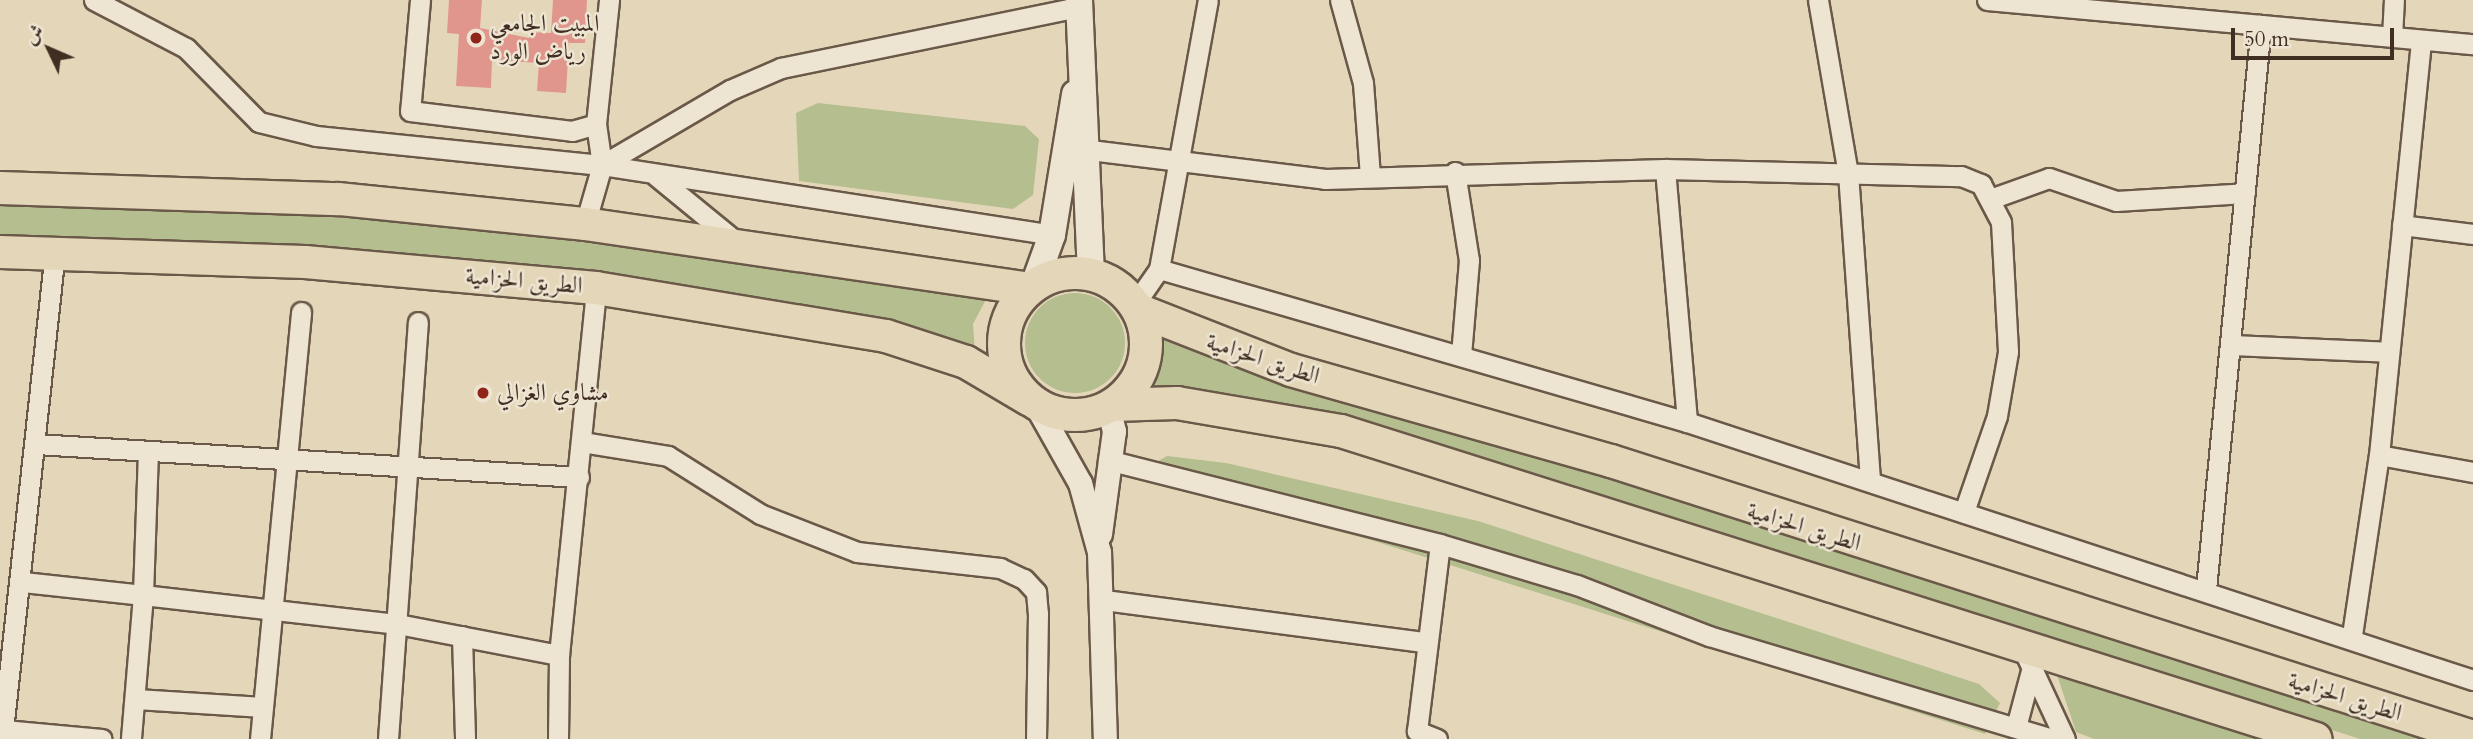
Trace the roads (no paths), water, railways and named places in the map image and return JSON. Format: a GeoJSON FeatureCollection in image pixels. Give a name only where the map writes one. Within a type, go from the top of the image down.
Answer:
{"type":"FeatureCollection","features":[{"type":"Feature","properties":{"kind":"highway"},"geometry":{"type":"LineString","coordinates":[[0,188],[338,199],[585,224],[1032,287]]}},
{"type":"Feature","properties":{"kind":"highway","name":"الطريق الحزامية"},"geometry":{"type":"LineString","coordinates":[[0,253],[304,262],[596,288],[927,346],[1033,402],[1064,415],[1111,406],[1177,403],[1341,431],[2028,658],[2316,739]]}},
{"type":"Feature","properties":{"kind":"highway"},"geometry":{"type":"LineString","coordinates":[[1033,402],[1011,375],[1003,345],[1015,305],[1032,287],[1071,273],[1091,274]]}},
{"type":"Feature","properties":{"kind":"highway","name":"الطريق الحزامية"},"geometry":{"type":"LineString","coordinates":[[1091,274],[1109,281],[1136,308],[1291,370],[1611,461],[2473,737]]}},
{"type":"Feature","properties":{"kind":"highway"},"geometry":{"type":"LineString","coordinates":[[1111,406],[1140,372],[1145,341],[1136,308]]}},
{"type":"Feature","properties":{"kind":"main road"},"geometry":{"type":"LineString","coordinates":[[1079,4],[1079,68],[1090,150],[1091,274]]}},
{"type":"Feature","properties":{"kind":"main road"},"geometry":{"type":"LineString","coordinates":[[1032,287],[1052,235],[1079,68]]}},
{"type":"Feature","properties":{"kind":"street"},"geometry":{"type":"LineString","coordinates":[[94,0],[186,48],[259,121],[316,136],[602,165],[656,176],[1052,235]]}},
{"type":"Feature","properties":{"kind":"street"},"geometry":{"type":"LineString","coordinates":[[419,0],[410,111],[572,131],[596,124]]}},
{"type":"Feature","properties":{"kind":"street"},"geometry":{"type":"LineString","coordinates":[[585,224],[602,165],[596,124],[609,0]]}},
{"type":"Feature","properties":{"kind":"street"},"geometry":{"type":"LineString","coordinates":[[1136,308],[1159,269],[1181,166],[1208,0]]}},
{"type":"Feature","properties":{"kind":"street"},"geometry":{"type":"LineString","coordinates":[[1340,0],[1363,83],[1370,177]]}},
{"type":"Feature","properties":{"kind":"street"},"geometry":{"type":"LineString","coordinates":[[1818,0],[1847,173],[1870,480]]}},
{"type":"Feature","properties":{"kind":"street"},"geometry":{"type":"LineString","coordinates":[[1987,0],[2473,44]]}},
{"type":"Feature","properties":{"kind":"street"},"geometry":{"type":"LineString","coordinates":[[2392,37],[2394,0]]}},
{"type":"Feature","properties":{"kind":"street"},"geometry":{"type":"LineString","coordinates":[[602,165],[730,90],[807,59],[1079,4]]}},
{"type":"Feature","properties":{"kind":"street"},"geometry":{"type":"LineString","coordinates":[[2206,589],[2262,25]]}},
{"type":"Feature","properties":{"kind":"street"},"geometry":{"type":"LineString","coordinates":[[2352,635],[2379,455],[2421,40]]}},
{"type":"Feature","properties":{"kind":"street"},"geometry":{"type":"LineString","coordinates":[[1090,150],[1181,166],[1277,177],[1665,169],[1961,176],[1981,184],[1993,198],[2001,222],[2008,352],[1997,416],[1964,512]]}},
{"type":"Feature","properties":{"kind":"street"},"geometry":{"type":"LineString","coordinates":[[1665,169],[1687,422]]}},
{"type":"Feature","properties":{"kind":"street"},"geometry":{"type":"LineString","coordinates":[[1455,172],[1469,260],[1461,355]]}},
{"type":"Feature","properties":{"kind":"street"},"geometry":{"type":"LineString","coordinates":[[656,176],[745,248]]}},
{"type":"Feature","properties":{"kind":"street"},"geometry":{"type":"LineString","coordinates":[[1993,198],[2049,178],[2116,201],[2245,193]]}},
{"type":"Feature","properties":{"kind":"street"},"geometry":{"type":"LineString","coordinates":[[2402,225],[2473,234]]}},
{"type":"Feature","properties":{"kind":"street"},"geometry":{"type":"LineString","coordinates":[[55,253],[23,582],[8,649],[3,734],[102,739]]}},
{"type":"Feature","properties":{"kind":"street"},"geometry":{"type":"LineString","coordinates":[[1159,269],[1687,422],[2352,635],[2473,680]]}},
{"type":"Feature","properties":{"kind":"street"},"geometry":{"type":"LineString","coordinates":[[558,739],[559,655],[596,288]]}},
{"type":"Feature","properties":{"kind":"street"},"geometry":{"type":"LineString","coordinates":[[260,739],[301,312]]}},
{"type":"Feature","properties":{"kind":"street"},"geometry":{"type":"LineString","coordinates":[[388,739],[411,467],[418,322]]}},
{"type":"Feature","properties":{"kind":"street"},"geometry":{"type":"LineString","coordinates":[[2230,345],[2389,352]]}},
{"type":"Feature","properties":{"kind":"street"},"geometry":{"type":"LineString","coordinates":[[1033,402],[1080,483],[1099,552],[1104,600],[1105,739]]}},
{"type":"Feature","properties":{"kind":"street"},"geometry":{"type":"LineString","coordinates":[[1099,552],[1108,460],[1114,431],[1111,406]]}},
{"type":"Feature","properties":{"kind":"street"},"geometry":{"type":"LineString","coordinates":[[582,442],[668,456],[760,514],[846,548],[1000,568],[1024,579],[1036,592],[1038,613],[1036,739]]}},
{"type":"Feature","properties":{"kind":"street"},"geometry":{"type":"LineString","coordinates":[[36,444],[579,477]]}},
{"type":"Feature","properties":{"kind":"street"},"geometry":{"type":"LineString","coordinates":[[131,739],[143,595],[148,451]]}},
{"type":"Feature","properties":{"kind":"street"},"geometry":{"type":"LineString","coordinates":[[2379,455],[2473,472]]}},
{"type":"Feature","properties":{"kind":"street"},"geometry":{"type":"LineString","coordinates":[[1108,460],[1440,544],[1577,585],[1709,636],[2052,739]]}},
{"type":"Feature","properties":{"kind":"street"},"geometry":{"type":"LineString","coordinates":[[1437,739],[1417,735],[1423,642],[1440,544]]}},
{"type":"Feature","properties":{"kind":"street"},"geometry":{"type":"LineString","coordinates":[[23,582],[398,624],[559,655]]}},
{"type":"Feature","properties":{"kind":"street"},"geometry":{"type":"LineString","coordinates":[[1104,600],[1423,642]]}},
{"type":"Feature","properties":{"kind":"street"},"geometry":{"type":"LineString","coordinates":[[463,636],[465,739]]}},
{"type":"Feature","properties":{"kind":"street"},"geometry":{"type":"LineString","coordinates":[[2016,727],[2028,658]]}},
{"type":"Feature","properties":{"kind":"street"},"geometry":{"type":"LineString","coordinates":[[2028,658],[2065,739]]}},
{"type":"Feature","properties":{"kind":"street"},"geometry":{"type":"LineString","coordinates":[[136,699],[263,707]]}},
{"type":"Feature","properties":{"kind":"place","name":"المبيت الجامعي رياض الورد"},"geometry":{"type":"Point","coordinates":[476,38]}},
{"type":"Feature","properties":{"kind":"place","name":"مشاوي الغزالي"},"geometry":{"type":"Point","coordinates":[483,393]}}]}
